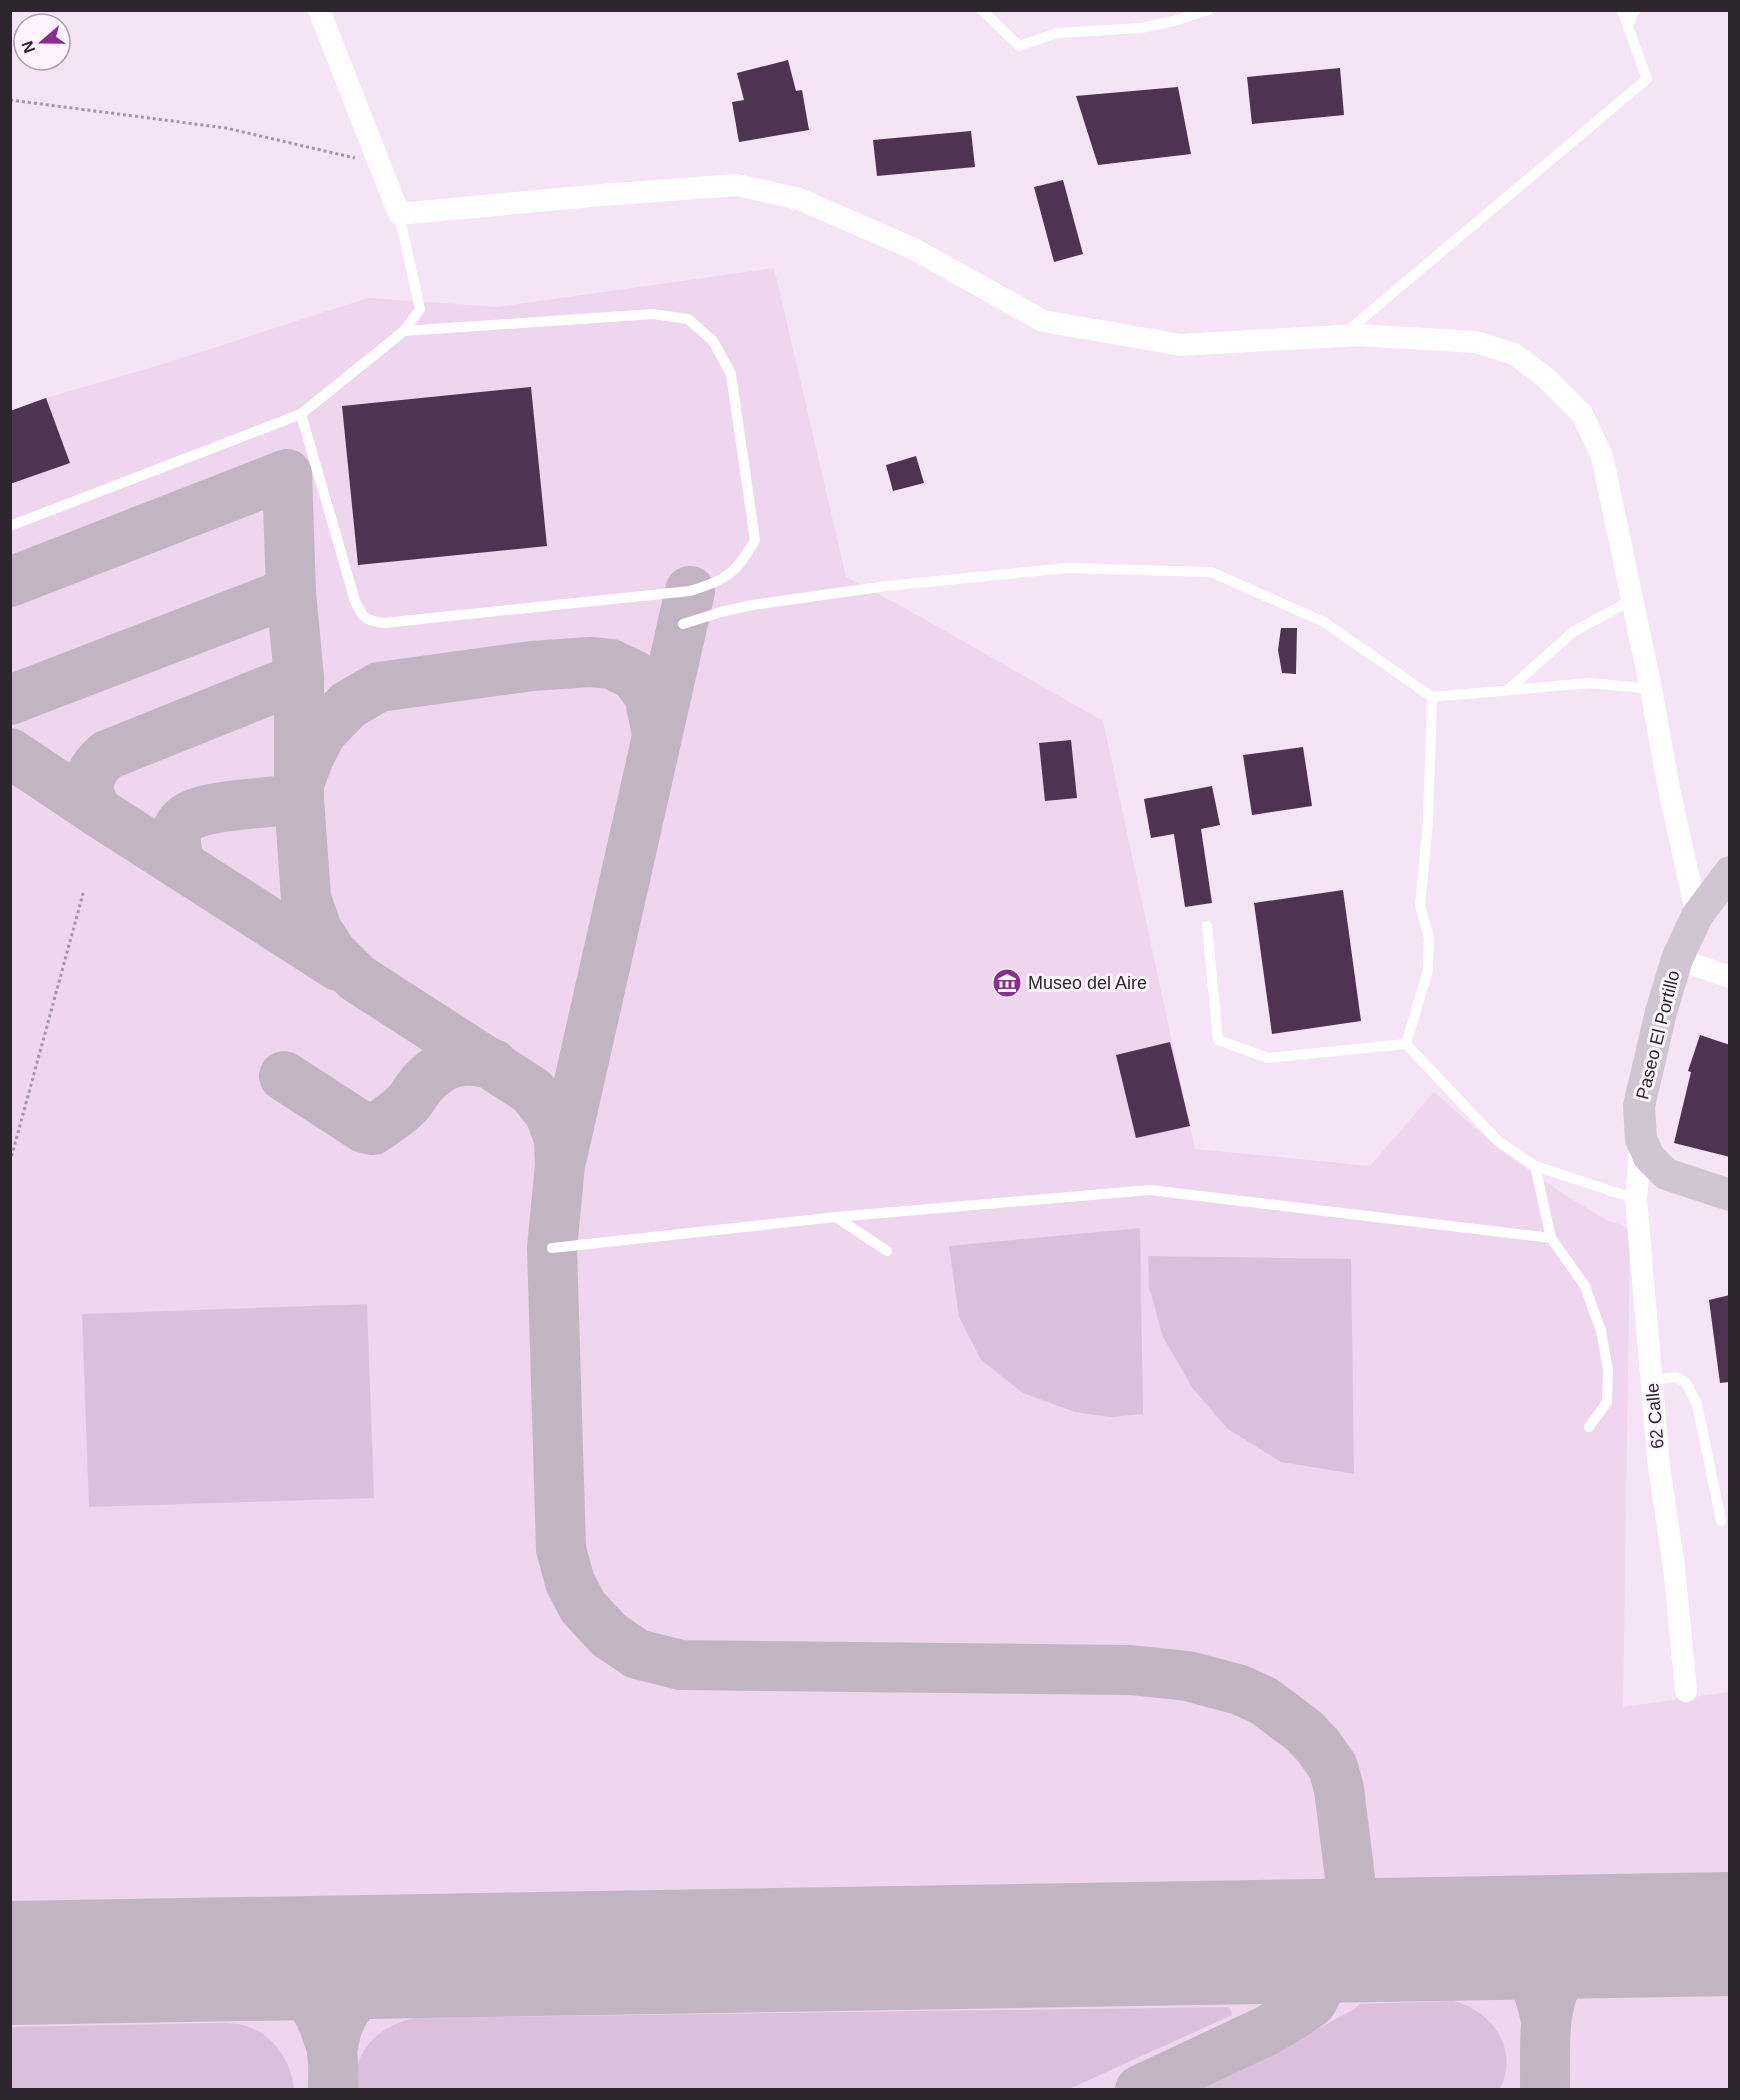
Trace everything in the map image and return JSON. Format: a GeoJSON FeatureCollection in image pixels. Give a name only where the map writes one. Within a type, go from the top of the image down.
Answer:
{"type":"FeatureCollection","features":[{"type":"Feature","properties":{"kind":"main road","name":"Paseo El Portillo"},"geometry":{"type":"LineString","coordinates":[[1730,872],[1697,916],[1677,959],[1661,1012],[1639,1106],[1641,1139],[1649,1158],[1666,1174],[1730,1195]]}},
{"type":"Feature","properties":{"kind":"street"},"geometry":{"type":"LineString","coordinates":[[319,10],[399,214],[737,185],[799,199],[912,248],[1043,321],[1181,345],[1357,335],[1476,342],[1514,354],[1545,377],[1582,414],[1602,456],[1697,916]]}},
{"type":"Feature","properties":{"kind":"street"},"geometry":{"type":"LineString","coordinates":[[1677,959],[1730,977]]}},
{"type":"Feature","properties":{"kind":"street","name":"62 Calle"},"geometry":{"type":"LineString","coordinates":[[1641,1139],[1636,1199],[1659,1467],[1674,1568],[1686,1691]]}},
{"type":"Feature","properties":{"kind":"lane"},"geometry":{"type":"LineString","coordinates":[[982,10],[1019,46],[1057,33],[1141,28],[1174,21],[1208,10]]}},
{"type":"Feature","properties":{"kind":"lane"},"geometry":{"type":"LineString","coordinates":[[1341,336],[1647,79],[1622,10]]}},
{"type":"Feature","properties":{"kind":"lane"},"geometry":{"type":"LineString","coordinates":[[1628,26],[1635,10]]}},
{"type":"Feature","properties":{"kind":"lane"},"geometry":{"type":"LineString","coordinates":[[10,526],[301,414],[404,330],[420,309],[399,214]]}},
{"type":"Feature","properties":{"kind":"lane"},"geometry":{"type":"LineString","coordinates":[[301,414],[355,601],[362,616],[369,621],[384,623],[690,591],[729,576],[743,561],[755,540],[731,374],[713,341],[688,319],[654,314],[404,330]]}},
{"type":"Feature","properties":{"kind":"lane"},"geometry":{"type":"LineString","coordinates":[[683,624],[752,604],[887,586],[1056,569],[1210,572],[1324,622],[1432,697],[1590,683],[1651,689]]}},
{"type":"Feature","properties":{"kind":"lane"},"geometry":{"type":"LineString","coordinates":[[1508,690],[1573,632],[1632,600]]}},
{"type":"Feature","properties":{"kind":"lane"},"geometry":{"type":"LineString","coordinates":[[1406,1044],[1428,970],[1429,938],[1420,905],[1428,821],[1432,697]]}},
{"type":"Feature","properties":{"kind":"lane"},"geometry":{"type":"LineString","coordinates":[[1207,926],[1218,1040],[1268,1058],[1406,1044]]}},
{"type":"Feature","properties":{"kind":"lane"},"geometry":{"type":"LineString","coordinates":[[1406,1044],[1497,1141],[1535,1166],[1636,1199]]}},
{"type":"Feature","properties":{"kind":"lane"},"geometry":{"type":"LineString","coordinates":[[1535,1166],[1551,1238],[1585,1286],[1601,1330],[1608,1370],[1606,1402],[1589,1427]]}},
{"type":"Feature","properties":{"kind":"lane"},"geometry":{"type":"LineString","coordinates":[[552,1248],[836,1217],[1150,1190],[1551,1238]]}},
{"type":"Feature","properties":{"kind":"lane"},"geometry":{"type":"LineString","coordinates":[[836,1217],[887,1251]]}},
{"type":"Feature","properties":{"kind":"lane"},"geometry":{"type":"LineString","coordinates":[[1652,1380],[1676,1377],[1686,1383],[1697,1404],[1721,1521]]}},
{"type":"Feature","properties":{"kind":"path"},"geometry":{"type":"LineString","coordinates":[[10,100],[226,128],[380,164]]}},
{"type":"Feature","properties":{"kind":"path"},"geometry":{"type":"LineString","coordinates":[[10,1162],[84,890]]}},
{"type":"Feature","properties":{"kind":"shaded area"},"geometry":{"type":"Polygon","coordinates":[[[774,268],[846,577],[1103,721],[1195,1149],[1370,1166],[1434,1092],[1501,1151],[1565,1195],[1606,1220],[1622,1225],[1630,1231],[1623,1707],[1729,1692],[1729,2089],[11,2089],[11,411],[46,398],[170,362],[368,298],[498,307],[774,268]]]}},
{"type":"Feature","properties":{"kind":"shaded area"},"geometry":{"type":"Polygon","coordinates":[[[1140,1228],[1143,1414],[1110,1417],[1075,1412],[1023,1393],[981,1360],[959,1317],[949,1246],[1140,1228]]]}},
{"type":"Feature","properties":{"kind":"shaded area"},"geometry":{"type":"Polygon","coordinates":[[[1148,1256],[1351,1259],[1354,1474],[1281,1462],[1228,1429],[1193,1389],[1163,1337],[1149,1287],[1148,1256]]]}},
{"type":"Feature","properties":{"kind":"shaded area"},"geometry":{"type":"Polygon","coordinates":[[[367,1304],[374,1498],[89,1507],[82,1314],[367,1304]]]}},
{"type":"Feature","properties":{"kind":"shaded area"},"geometry":{"type":"Polygon","coordinates":[[[1454,2001],[1481,2014],[1499,2034],[1506,2060],[1505,2074],[1500,2089],[1186,2089],[1321,2027],[1360,2004],[1454,2001]]]}},
{"type":"Feature","properties":{"kind":"shaded area"},"geometry":{"type":"Polygon","coordinates":[[[1229,2007],[1232,2015],[1069,2089],[354,2089],[358,2063],[370,2042],[390,2027],[415,2018],[1229,2007]]]}},
{"type":"Feature","properties":{"kind":"shaded area"},"geometry":{"type":"Polygon","coordinates":[[[218,2023],[243,2025],[265,2035],[285,2059],[294,2089],[11,2089],[11,2027],[218,2023]]]}},
{"type":"Feature","properties":{"kind":"building"},"geometry":{"type":"Polygon","coordinates":[[[788,60],[796,91],[802,90],[809,130],[739,142],[732,102],[744,100],[737,73],[788,60]]]}},
{"type":"Feature","properties":{"kind":"building"},"geometry":{"type":"Polygon","coordinates":[[[1340,68],[1344,115],[1252,124],[1247,77],[1340,68]]]}},
{"type":"Feature","properties":{"kind":"building"},"geometry":{"type":"Polygon","coordinates":[[[1178,87],[1191,154],[1098,165],[1076,96],[1178,87]]]}},
{"type":"Feature","properties":{"kind":"building"},"geometry":{"type":"Polygon","coordinates":[[[971,131],[975,167],[877,176],[873,140],[971,131]]]}},
{"type":"Feature","properties":{"kind":"building"},"geometry":{"type":"Polygon","coordinates":[[[1063,180],[1083,254],[1054,262],[1034,187],[1063,180]]]}},
{"type":"Feature","properties":{"kind":"building"},"geometry":{"type":"Polygon","coordinates":[[[531,387],[547,546],[358,565],[342,406],[531,387]]]}},
{"type":"Feature","properties":{"kind":"building"},"geometry":{"type":"Polygon","coordinates":[[[46,398],[70,463],[10,484],[10,411],[46,398]]]}},
{"type":"Feature","properties":{"kind":"building"},"geometry":{"type":"Polygon","coordinates":[[[916,456],[924,483],[893,491],[886,465],[916,456]]]}},
{"type":"Feature","properties":{"kind":"building"},"geometry":{"type":"Polygon","coordinates":[[[1281,628],[1297,628],[1296,674],[1282,673],[1278,650],[1281,628]]]}},
{"type":"Feature","properties":{"kind":"building"},"geometry":{"type":"Polygon","coordinates":[[[1071,740],[1077,798],[1045,801],[1039,743],[1071,740]]]}},
{"type":"Feature","properties":{"kind":"building"},"geometry":{"type":"Polygon","coordinates":[[[1303,747],[1312,806],[1252,815],[1243,755],[1303,747]]]}},
{"type":"Feature","properties":{"kind":"building"},"geometry":{"type":"Polygon","coordinates":[[[1212,786],[1220,825],[1201,829],[1212,903],[1185,907],[1174,834],[1151,838],[1144,799],[1212,786]]]}},
{"type":"Feature","properties":{"kind":"building"},"geometry":{"type":"Polygon","coordinates":[[[1343,890],[1361,1021],[1272,1034],[1254,903],[1343,890]]]}},
{"type":"Feature","properties":{"kind":"building"},"geometry":{"type":"Polygon","coordinates":[[[1700,1035],[1730,1045],[1730,1157],[1674,1143],[1691,1072],[1688,1071],[1700,1035]]]}},
{"type":"Feature","properties":{"kind":"building"},"geometry":{"type":"Polygon","coordinates":[[[1170,1042],[1190,1126],[1136,1138],[1116,1055],[1170,1042]]]}},
{"type":"Feature","properties":{"kind":"building"},"geometry":{"type":"Polygon","coordinates":[[[1730,1295],[1730,1382],[1720,1383],[1709,1300],[1730,1295]]]}},
{"type":"Feature","properties":{"kind":"taxiway"},"geometry":{"type":"LineString","coordinates":[[10,582],[287,474],[291,592],[299,678],[299,799],[306,898],[317,930],[332,953],[357,978],[532,1091],[550,1114],[559,1139],[560,1165],[552,1248],[561,1549],[570,1582],[583,1607],[609,1635],[637,1654],[681,1665],[1130,1670],[1188,1676],[1240,1690],[1264,1701],[1304,1731],[1318,1746],[1333,1767],[1339,1789],[1350,1877],[1344,1941],[1312,2002],[1266,2031],[1140,2090]]}},
{"type":"Feature","properties":{"kind":"taxiway"},"geometry":{"type":"LineString","coordinates":[[562,1157],[690,591]]}},
{"type":"Feature","properties":{"kind":"taxiway"},"geometry":{"type":"LineString","coordinates":[[10,700],[291,592]]}},
{"type":"Feature","properties":{"kind":"taxiway"},"geometry":{"type":"LineString","coordinates":[[301,778],[322,732],[348,705],[379,687],[532,666],[590,662],[611,664],[634,675],[649,695],[657,734]]}},
{"type":"Feature","properties":{"kind":"taxiway"},"geometry":{"type":"LineString","coordinates":[[98,812],[90,796],[89,782],[95,768],[107,755],[299,678]]}},
{"type":"Feature","properties":{"kind":"taxiway"},"geometry":{"type":"LineString","coordinates":[[10,753],[338,966]]}},
{"type":"Feature","properties":{"kind":"taxiway"},"geometry":{"type":"LineString","coordinates":[[182,866],[176,835],[180,825],[187,818],[209,809],[299,799]]}},
{"type":"Feature","properties":{"kind":"taxiway"},"geometry":{"type":"LineString","coordinates":[[284,1076],[364,1128],[373,1130],[403,1108],[421,1085],[437,1070],[462,1061],[493,1064]]}},
{"type":"Feature","properties":{"kind":"taxiway"},"geometry":{"type":"LineString","coordinates":[[1711,1934],[1730,1924]]}},
{"type":"Feature","properties":{"kind":"taxiway"},"geometry":{"type":"LineString","coordinates":[[1545,2090],[1548,2010],[1561,1975],[1573,1960],[1590,1947],[1621,1936]]}},
{"type":"Feature","properties":{"kind":"taxiway"},"geometry":{"type":"LineString","coordinates":[[1465,1939],[1498,1950],[1511,1957],[1530,1974],[1542,2002],[1546,2021]]}},
{"type":"Feature","properties":{"kind":"taxiway"},"geometry":{"type":"LineString","coordinates":[[332,2051],[338,2026],[350,2004],[399,1956]]}},
{"type":"Feature","properties":{"kind":"taxiway"},"geometry":{"type":"LineString","coordinates":[[244,1959],[285,1978],[306,1995],[314,2006],[332,2048],[333,2090]]}},
{"type":"Feature","properties":{"kind":"runway"},"geometry":{"type":"LineString","coordinates":[[10,1963],[1730,1934]]}},
{"type":"Feature","properties":{"kind":"place","name":"Museo del Aire"},"geometry":{"type":"Point","coordinates":[1007,983]}}]}
